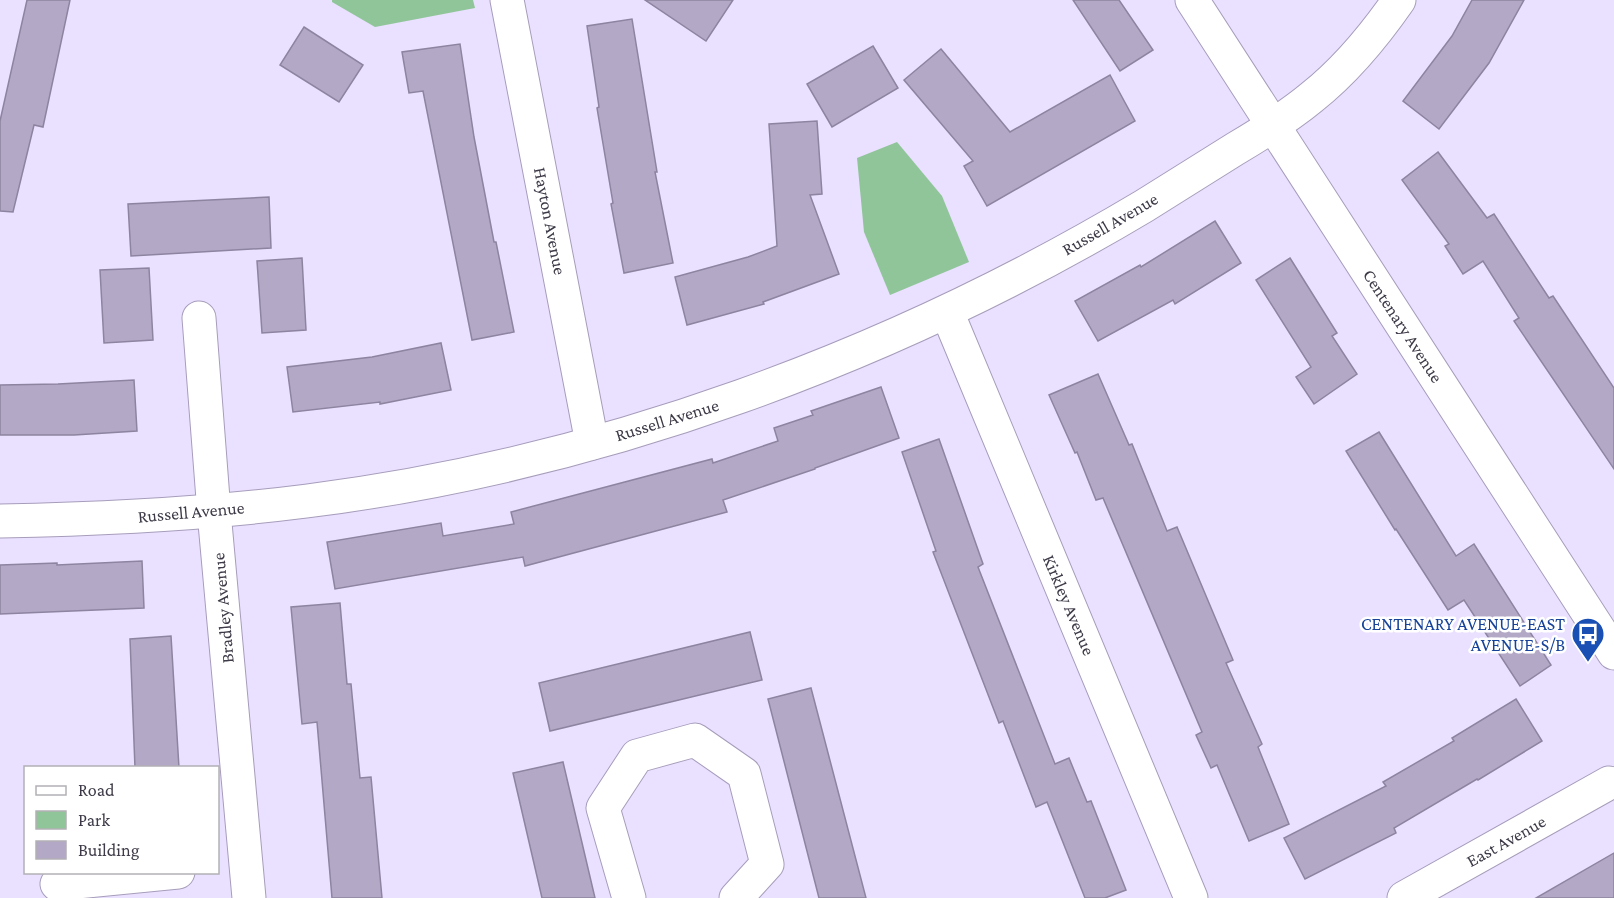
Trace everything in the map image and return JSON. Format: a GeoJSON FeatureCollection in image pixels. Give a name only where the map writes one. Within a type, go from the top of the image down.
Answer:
{"type":"FeatureCollection","features":[{"type":"Feature","properties":{"kind":"street","name":"Hayton Avenue"},"geometry":{"type":"LineString","coordinates":[[507,0],[592,443]]}},
{"type":"Feature","properties":{"kind":"street","name":"Centenary Avenue"},"geometry":{"type":"LineString","coordinates":[[1192,0],[1614,653]]}},
{"type":"Feature","properties":{"kind":"street","name":"Russell Avenue"},"geometry":{"type":"LineString","coordinates":[[0,521],[105,519],[214,512],[310,501],[405,486],[499,467],[592,443],[683,416],[773,385],[947,312],[1025,273],[1102,231],[1274,126],[1313,97],[1349,63],[1381,26],[1399,0]]}},
{"type":"Feature","properties":{"kind":"street","name":"Kirkley Avenue"},"geometry":{"type":"LineString","coordinates":[[947,312],[1191,898]]}},
{"type":"Feature","properties":{"kind":"street","name":"Bradley Avenue"},"geometry":{"type":"LineString","coordinates":[[199,318],[238,878]]}},
{"type":"Feature","properties":{"kind":"street"},"geometry":{"type":"LineString","coordinates":[[629,898],[603,808],[637,756],[695,740],[744,774],[767,864],[736,898]]}},
{"type":"Feature","properties":{"kind":"street","name":"East Avenue"},"geometry":{"type":"LineString","coordinates":[[1404,898],[1609,783]]}},
{"type":"Feature","properties":{"kind":"street"},"geometry":{"type":"LineString","coordinates":[[57,884],[167,874]]}},
{"type":"Feature","properties":{"kind":"green space"},"geometry":{"type":"Polygon","coordinates":[[[332,0],[473,0],[475,8],[375,27],[332,0]]]}},
{"type":"Feature","properties":{"kind":"green space"},"geometry":{"type":"Polygon","coordinates":[[[897,142],[942,196],[969,262],[890,295],[864,232],[857,158],[897,142]]]}},
{"type":"Feature","properties":{"kind":"building"},"geometry":{"type":"Polygon","coordinates":[[[27,0],[70,0],[43,127],[34,125],[13,212],[0,211],[0,121],[27,0]]]}},
{"type":"Feature","properties":{"kind":"building"},"geometry":{"type":"Polygon","coordinates":[[[645,0],[733,0],[706,41],[645,0]]]}},
{"type":"Feature","properties":{"kind":"building"},"geometry":{"type":"Polygon","coordinates":[[[1073,0],[1119,0],[1153,50],[1120,71],[1073,0]]]}},
{"type":"Feature","properties":{"kind":"building"},"geometry":{"type":"Polygon","coordinates":[[[1472,0],[1524,0],[1489,63],[1439,129],[1403,101],[1452,36],[1472,0]]]}},
{"type":"Feature","properties":{"kind":"building"},"geometry":{"type":"Polygon","coordinates":[[[632,19],[657,172],[655,172],[673,263],[624,273],[611,204],[613,203],[597,108],[599,107],[587,26],[632,19]]]}},
{"type":"Feature","properties":{"kind":"building"},"geometry":{"type":"Polygon","coordinates":[[[304,27],[363,65],[339,102],[280,65],[304,27]]]}},
{"type":"Feature","properties":{"kind":"building"},"geometry":{"type":"Polygon","coordinates":[[[460,44],[474,137],[514,332],[472,340],[423,91],[409,93],[402,52],[460,44]]]}},
{"type":"Feature","properties":{"kind":"building"},"geometry":{"type":"Polygon","coordinates":[[[873,46],[898,88],[832,127],[807,84],[873,46]]]}},
{"type":"Feature","properties":{"kind":"building"},"geometry":{"type":"Polygon","coordinates":[[[941,49],[1010,132],[1110,75],[1135,121],[987,206],[964,166],[973,161],[904,80],[941,49]]]}},
{"type":"Feature","properties":{"kind":"building"},"geometry":{"type":"Polygon","coordinates":[[[817,121],[822,194],[810,195],[839,274],[763,302],[764,304],[687,325],[675,277],[748,257],[777,246],[769,124],[817,121]]]}},
{"type":"Feature","properties":{"kind":"building"},"geometry":{"type":"Polygon","coordinates":[[[1438,152],[1487,218],[1494,214],[1549,298],[1553,296],[1614,388],[1614,469],[1514,321],[1519,318],[1483,261],[1463,274],[1445,246],[1449,244],[1402,180],[1438,152]]]}},
{"type":"Feature","properties":{"kind":"building"},"geometry":{"type":"Polygon","coordinates":[[[269,197],[271,248],[131,256],[128,204],[269,197]]]}},
{"type":"Feature","properties":{"kind":"building"},"geometry":{"type":"Polygon","coordinates":[[[1215,221],[1241,263],[1175,304],[1173,300],[1098,341],[1075,301],[1140,265],[1141,267],[1215,221]]]}},
{"type":"Feature","properties":{"kind":"building"},"geometry":{"type":"Polygon","coordinates":[[[302,258],[306,330],[262,333],[257,261],[302,258]]]}},
{"type":"Feature","properties":{"kind":"building"},"geometry":{"type":"Polygon","coordinates":[[[1290,258],[1337,333],[1332,336],[1357,374],[1314,404],[1296,377],[1311,367],[1256,280],[1290,258]]]}},
{"type":"Feature","properties":{"kind":"building"},"geometry":{"type":"Polygon","coordinates":[[[149,268],[153,340],[104,343],[100,270],[149,268]]]}},
{"type":"Feature","properties":{"kind":"building"},"geometry":{"type":"Polygon","coordinates":[[[441,343],[451,390],[380,404],[380,402],[293,412],[287,367],[372,357],[441,343]]]}},
{"type":"Feature","properties":{"kind":"building"},"geometry":{"type":"Polygon","coordinates":[[[1098,374],[1129,445],[1132,444],[1167,531],[1177,527],[1233,660],[1226,663],[1262,744],[1258,747],[1289,824],[1249,841],[1217,765],[1211,768],[1196,735],[1202,732],[1103,498],[1096,500],[1077,452],[1075,453],[1049,395],[1098,374]]]}},
{"type":"Feature","properties":{"kind":"building"},"geometry":{"type":"Polygon","coordinates":[[[134,380],[137,431],[74,435],[0,435],[0,385],[134,380]]]}},
{"type":"Feature","properties":{"kind":"building"},"geometry":{"type":"Polygon","coordinates":[[[881,387],[899,438],[723,500],[727,512],[525,566],[523,557],[335,589],[327,542],[441,523],[443,536],[514,524],[511,512],[712,459],[713,463],[778,441],[774,428],[813,415],[811,411],[881,387]]]}},
{"type":"Feature","properties":{"kind":"building"},"geometry":{"type":"Polygon","coordinates":[[[1379,432],[1456,556],[1474,544],[1551,665],[1520,686],[1464,600],[1448,610],[1346,451],[1379,432]]]}},
{"type":"Feature","properties":{"kind":"building"},"geometry":{"type":"Polygon","coordinates":[[[939,439],[983,564],[978,567],[1055,764],[1069,758],[1087,802],[1091,801],[1126,890],[1105,898],[1085,898],[1047,802],[1036,807],[1003,721],[999,723],[933,552],[936,551],[902,452],[939,439]]]}},
{"type":"Feature","properties":{"kind":"building"},"geometry":{"type":"Polygon","coordinates":[[[142,561],[144,608],[0,614],[0,565],[142,561]]]}},
{"type":"Feature","properties":{"kind":"building"},"geometry":{"type":"Polygon","coordinates":[[[340,603],[347,684],[351,684],[360,778],[371,777],[382,898],[332,898],[317,722],[302,724],[291,607],[340,603]]]}},
{"type":"Feature","properties":{"kind":"building"},"geometry":{"type":"Polygon","coordinates":[[[750,632],[762,680],[550,731],[539,683],[750,632]]]}},
{"type":"Feature","properties":{"kind":"building"},"geometry":{"type":"Polygon","coordinates":[[[171,636],[179,766],[135,766],[130,639],[171,636]]]}},
{"type":"Feature","properties":{"kind":"building"},"geometry":{"type":"Polygon","coordinates":[[[811,688],[866,898],[819,898],[768,699],[811,688]]]}},
{"type":"Feature","properties":{"kind":"building"},"geometry":{"type":"Polygon","coordinates":[[[1516,699],[1542,741],[1394,828],[1396,833],[1305,879],[1284,838],[1386,786],[1383,782],[1454,741],[1452,738],[1516,699]]]}},
{"type":"Feature","properties":{"kind":"building"},"geometry":{"type":"Polygon","coordinates":[[[563,762],[595,898],[542,898],[513,773],[563,762]]]}},
{"type":"Feature","properties":{"kind":"building"},"geometry":{"type":"Polygon","coordinates":[[[1614,853],[1614,898],[1536,898],[1614,853]]]}},
{"type":"Feature","properties":{"kind":"place","name":"CENTENARY AVENUE-EAST AVENUE-S/B"},"geometry":{"type":"Point","coordinates":[1588,663]}}]}
